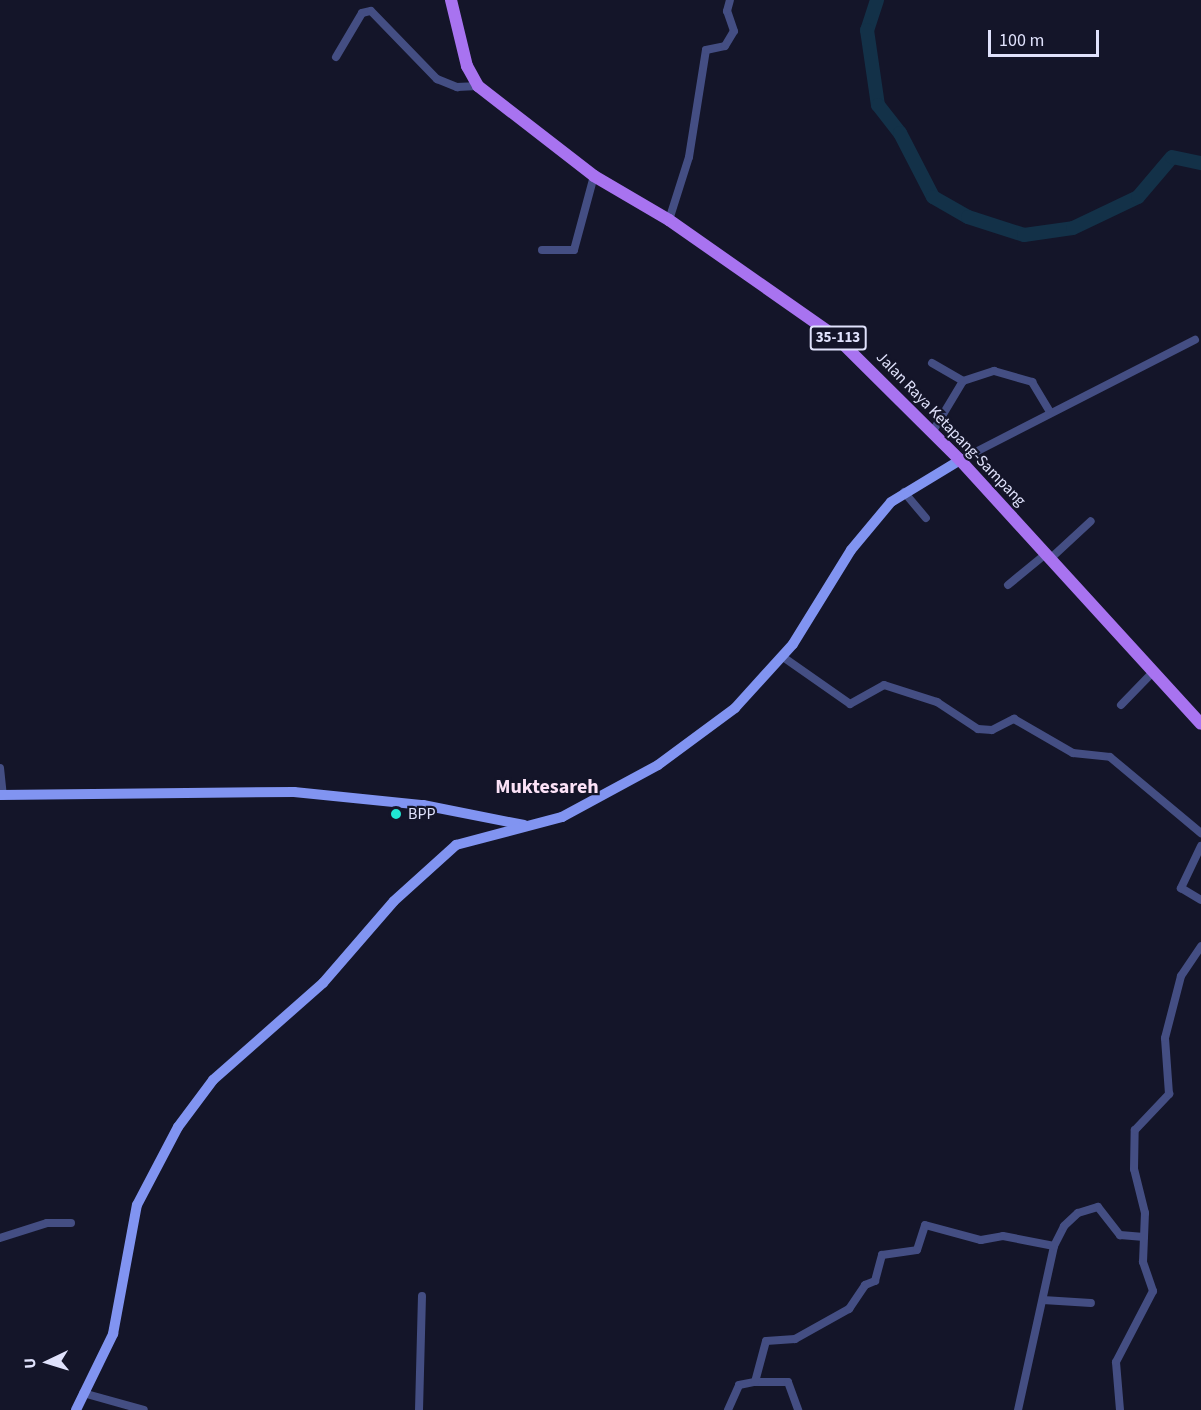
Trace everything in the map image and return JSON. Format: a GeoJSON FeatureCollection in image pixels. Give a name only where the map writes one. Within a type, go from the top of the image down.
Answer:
{"type":"FeatureCollection","features":[{"type":"Feature","properties":{"kind":"main road","name":"Jalan Raya Ketapang-Sampang"},"geometry":{"type":"LineString","coordinates":[[452,0],[467,66],[478,86],[594,176],[669,220],[836,337],[933,431],[1201,724]]}},
{"type":"Feature","properties":{"kind":"main road"},"geometry":{"type":"LineString","coordinates":[[76,1410],[82,1393],[113,1334],[137,1205],[187,1112],[240,1052],[266,1033],[323,983],[394,901],[456,845],[524,825],[562,817],[658,765],[735,708],[783,657],[865,531],[904,492],[960,460]]}},
{"type":"Feature","properties":{"kind":"main road"},"geometry":{"type":"LineString","coordinates":[[1,795],[294,792],[412,803],[524,825]]}},
{"type":"Feature","properties":{"kind":"street"},"geometry":{"type":"LineString","coordinates":[[669,220],[689,157],[706,50],[725,46],[734,31],[727,11],[730,0]]}},
{"type":"Feature","properties":{"kind":"street"},"geometry":{"type":"LineString","coordinates":[[336,57],[362,13],[371,11],[437,79],[457,87],[478,86]]}},
{"type":"Feature","properties":{"kind":"street"},"geometry":{"type":"LineString","coordinates":[[542,250],[574,250],[594,176]]}},
{"type":"Feature","properties":{"kind":"street"},"geometry":{"type":"LineString","coordinates":[[960,460],[1050,412],[1195,340]]}},
{"type":"Feature","properties":{"kind":"street"},"geometry":{"type":"LineString","coordinates":[[932,363],[963,381]]}},
{"type":"Feature","properties":{"kind":"street"},"geometry":{"type":"LineString","coordinates":[[933,431],[963,381],[994,371],[1016,374],[1041,391],[1050,412]]}},
{"type":"Feature","properties":{"kind":"street"},"geometry":{"type":"LineString","coordinates":[[904,492],[926,518]]}},
{"type":"Feature","properties":{"kind":"street"},"geometry":{"type":"LineString","coordinates":[[1008,585],[1091,522]]}},
{"type":"Feature","properties":{"kind":"street"},"geometry":{"type":"LineString","coordinates":[[783,657],[850,704],[884,685],[937,702],[978,729],[992,730],[1014,719],[1075,754],[1094,751],[1110,757],[1201,833]]}},
{"type":"Feature","properties":{"kind":"street"},"geometry":{"type":"LineString","coordinates":[[1121,705],[1153,672]]}},
{"type":"Feature","properties":{"kind":"street"},"geometry":{"type":"LineString","coordinates":[[0,768],[1,795]]}},
{"type":"Feature","properties":{"kind":"street"},"geometry":{"type":"LineString","coordinates":[[1201,846],[1181,889],[1201,900]]}},
{"type":"Feature","properties":{"kind":"street"},"geometry":{"type":"LineString","coordinates":[[1120,1410],[1116,1362],[1153,1291],[1143,1262],[1145,1204],[1134,1169],[1135,1130],[1168,1094],[1166,1038],[1181,976],[1201,946]]}},
{"type":"Feature","properties":{"kind":"street"},"geometry":{"type":"LineString","coordinates":[[1018,1410],[1054,1246],[1069,1220],[1094,1207],[1107,1213],[1120,1235],[1144,1237]]}},
{"type":"Feature","properties":{"kind":"street"},"geometry":{"type":"LineString","coordinates":[[0,1238],[34,1226],[72,1223]]}},
{"type":"Feature","properties":{"kind":"street"},"geometry":{"type":"LineString","coordinates":[[755,1382],[765,1341],[795,1339],[849,1309],[865,1285],[875,1281],[881,1255],[917,1250],[925,1225],[981,1240],[1000,1236],[1054,1246]]}},
{"type":"Feature","properties":{"kind":"street"},"geometry":{"type":"LineString","coordinates":[[419,1410],[422,1296]]}},
{"type":"Feature","properties":{"kind":"street"},"geometry":{"type":"LineString","coordinates":[[1043,1300],[1090,1303]]}},
{"type":"Feature","properties":{"kind":"street"},"geometry":{"type":"LineString","coordinates":[[728,1410],[739,1385],[755,1382],[788,1382],[798,1410]]}},
{"type":"Feature","properties":{"kind":"street"},"geometry":{"type":"LineString","coordinates":[[82,1393],[144,1410]]}},
{"type":"Feature","properties":{"kind":"waterway"},"geometry":{"type":"LineString","coordinates":[[877,0],[867,30],[878,105],[900,133],[933,197],[968,217],[1024,235],[1073,228],[1138,197],[1172,157],[1201,163]]}},
{"type":"Feature","properties":{"kind":"place","name":"BPP"},"geometry":{"type":"Point","coordinates":[396,814]}},
{"type":"Feature","properties":{"kind":"district","name":"Muktesareh"},"geometry":{"type":"Point","coordinates":[547,787]}}]}
